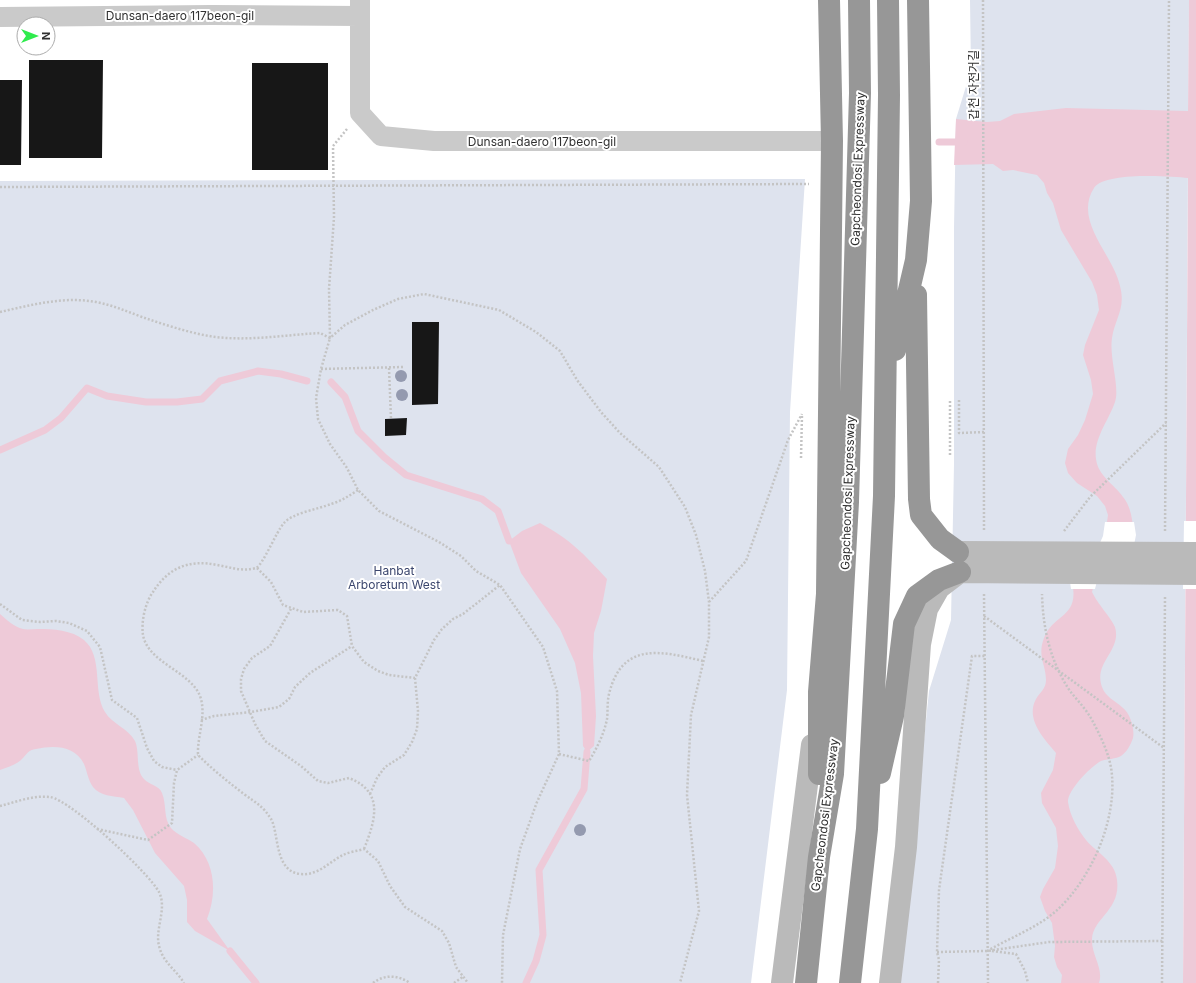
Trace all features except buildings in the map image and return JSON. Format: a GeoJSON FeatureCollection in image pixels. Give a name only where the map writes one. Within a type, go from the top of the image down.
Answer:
{"type":"FeatureCollection","features":[{"type":"Feature","properties":{"kind":"highway"},"geometry":{"type":"LineString","coordinates":[[819,857],[819,692],[827,594],[832,141],[829,0]]}},
{"type":"Feature","properties":{"kind":"highway","name":"Gapcheondosi Expressway"},"geometry":{"type":"LineString","coordinates":[[806,983],[819,857],[833,774],[848,502],[860,93],[859,0]]}},
{"type":"Feature","properties":{"kind":"highway"},"geometry":{"type":"LineString","coordinates":[[850,983],[867,829],[884,496],[888,0]]}},
{"type":"Feature","properties":{"kind":"highway"},"geometry":{"type":"LineString","coordinates":[[867,829],[893,716],[904,624],[917,596],[939,580],[959,562],[921,515],[919,498],[916,260],[921,201],[918,0]]}},
{"type":"Feature","properties":{"kind":"highway"},"geometry":{"type":"LineString","coordinates":[[886,390],[916,260]]}},
{"type":"Feature","properties":{"kind":"highway"},"geometry":{"type":"LineString","coordinates":[[827,594],[848,502]]}},
{"type":"Feature","properties":{"kind":"street","name":"Dunsan-daero 117beon-gil"},"geometry":{"type":"LineString","coordinates":[[0,17],[73,9],[211,15],[360,8],[360,113],[381,136],[434,141],[832,141]]}},
{"type":"Feature","properties":{"kind":"street"},"geometry":{"type":"LineString","coordinates":[[959,562],[1196,553]]}},
{"type":"Feature","properties":{"kind":"street"},"geometry":{"type":"LineString","coordinates":[[959,562],[1196,574]]}},
{"type":"Feature","properties":{"kind":"street"},"geometry":{"type":"LineString","coordinates":[[890,983],[906,847],[920,644],[927,609],[939,588],[959,562]]}},
{"type":"Feature","properties":{"kind":"street"},"geometry":{"type":"LineString","coordinates":[[782,983],[819,692]]}},
{"type":"Feature","properties":{"kind":"path","name":"갑천 자전거길"},"geometry":{"type":"LineString","coordinates":[[983,0],[983,171]]}},
{"type":"Feature","properties":{"kind":"path"},"geometry":{"type":"LineString","coordinates":[[1167,177],[1169,0]]}},
{"type":"Feature","properties":{"kind":"path"},"geometry":{"type":"LineString","coordinates":[[360,113],[333,146],[334,216],[329,289],[330,338],[321,368],[316,398],[318,419],[330,444],[347,468],[358,490],[379,511],[439,542],[461,556],[476,571],[500,585],[543,647],[557,691],[559,754],[537,802],[520,849],[503,935],[502,983]]}},
{"type":"Feature","properties":{"kind":"path"},"geometry":{"type":"LineString","coordinates":[[0,187],[811,184]]}},
{"type":"Feature","properties":{"kind":"path"},"geometry":{"type":"LineString","coordinates":[[330,338],[345,325],[373,310],[398,299],[424,294],[499,310],[536,332],[560,351],[577,380],[620,433],[659,467],[685,507],[696,535],[705,571],[709,602],[709,637],[691,715],[686,795],[699,911],[680,983]]}},
{"type":"Feature","properties":{"kind":"path"},"geometry":{"type":"LineString","coordinates":[[0,312],[38,304],[69,300],[94,301],[117,307],[167,325],[208,336],[240,339],[320,333],[330,338]]}},
{"type":"Feature","properties":{"kind":"path"},"geometry":{"type":"LineString","coordinates":[[321,368],[403,367]]}},
{"type":"Feature","properties":{"kind":"path"},"geometry":{"type":"LineString","coordinates":[[389,368],[391,419]]}},
{"type":"Feature","properties":{"kind":"path"},"geometry":{"type":"LineString","coordinates":[[950,400],[950,456]]}},
{"type":"Feature","properties":{"kind":"path"},"geometry":{"type":"LineString","coordinates":[[959,400],[958,433],[984,432]]}},
{"type":"Feature","properties":{"kind":"path"},"geometry":{"type":"LineString","coordinates":[[709,602],[746,561],[788,440],[802,414],[801,458]]}},
{"type":"Feature","properties":{"kind":"path"},"geometry":{"type":"LineString","coordinates":[[1090,497],[1166,423]]}},
{"type":"Feature","properties":{"kind":"path"},"geometry":{"type":"LineString","coordinates":[[358,490],[337,502],[285,521],[267,550],[264,560],[257,568],[241,570],[216,564],[195,563],[180,566],[166,575],[150,596],[145,610],[143,635],[147,645],[173,670],[193,683],[199,695],[202,707],[197,745],[198,755],[246,795],[263,807],[272,821],[276,847],[291,870],[300,874],[323,870],[345,854],[364,849]]}},
{"type":"Feature","properties":{"kind":"path"},"geometry":{"type":"LineString","coordinates":[[257,568],[271,582],[283,605],[303,612],[338,610],[347,616],[352,646],[364,662],[378,671],[389,675],[415,678]]}},
{"type":"Feature","properties":{"kind":"path"},"geometry":{"type":"LineString","coordinates":[[370,794],[377,778],[385,767],[404,755],[412,742],[417,729],[418,711],[415,678],[434,640],[442,629],[500,585]]}},
{"type":"Feature","properties":{"kind":"path"},"geometry":{"type":"LineString","coordinates":[[0,604],[22,620],[40,622],[56,620],[69,623],[87,631],[100,647],[112,700],[137,718],[147,748],[154,761],[162,768],[177,770]]}},
{"type":"Feature","properties":{"kind":"path"},"geometry":{"type":"LineString","coordinates":[[291,609],[270,646],[252,658],[244,669],[240,679],[241,691],[257,729],[265,741],[302,766],[318,781],[328,783],[349,778],[365,786],[374,804],[374,817],[364,849]]}},
{"type":"Feature","properties":{"kind":"path"},"geometry":{"type":"LineString","coordinates":[[984,616],[1164,748]]}},
{"type":"Feature","properties":{"kind":"path"},"geometry":{"type":"LineString","coordinates":[[987,951],[1044,920],[1056,911],[1087,873],[1100,846],[1106,826],[1112,792],[1110,765],[1107,752],[1091,719],[1070,690],[1058,669],[1044,629]]}},
{"type":"Feature","properties":{"kind":"path"},"geometry":{"type":"LineString","coordinates":[[201,720],[214,716],[279,707],[289,699],[295,687],[310,673],[352,646]]}},
{"type":"Feature","properties":{"kind":"path"},"geometry":{"type":"LineString","coordinates":[[559,754],[589,761],[601,739],[607,719],[609,694],[618,672],[627,660],[644,654],[670,654],[703,661]]}},
{"type":"Feature","properties":{"kind":"path"},"geometry":{"type":"LineString","coordinates":[[938,983],[939,960],[937,952],[939,890],[972,656],[985,656]]}},
{"type":"Feature","properties":{"kind":"path"},"geometry":{"type":"LineString","coordinates":[[97,829],[148,840],[172,823],[174,783],[177,770],[198,755]]}},
{"type":"Feature","properties":{"kind":"path"},"geometry":{"type":"LineString","coordinates":[[0,806],[34,797],[52,797],[64,803],[97,829],[135,864],[159,893],[162,902],[158,939],[159,949],[170,967],[184,983]]}},
{"type":"Feature","properties":{"kind":"path"},"geometry":{"type":"LineString","coordinates":[[364,849],[378,861],[390,886],[405,907],[442,931],[449,943],[456,967],[468,983]]}},
{"type":"Feature","properties":{"kind":"path"},"geometry":{"type":"LineString","coordinates":[[987,951],[1049,942],[1163,941]]}},
{"type":"Feature","properties":{"kind":"path"},"geometry":{"type":"LineString","coordinates":[[937,952],[987,951],[1016,954],[1025,971],[1028,983]]}},
{"type":"Feature","properties":{"kind":"path"},"geometry":{"type":"LineString","coordinates":[[373,983],[381,978],[391,976],[401,977],[410,983]]}},
{"type":"Feature","properties":{"kind":"path"},"geometry":{"type":"LineString","coordinates":[[454,983],[464,976]]}},
{"type":"Feature","properties":{"kind":"green space"},"geometry":{"type":"Polygon","coordinates":[[[970,0],[1189,0],[1183,983],[899,983],[929,691],[951,620],[954,464],[954,228],[956,119],[971,70],[970,0]]]}},
{"type":"Feature","properties":{"kind":"green space","name":"Hanbat Arboretum West"},"geometry":{"type":"Polygon","coordinates":[[[805,179],[790,412],[787,690],[751,983],[0,983],[0,181],[805,179]]]}},
{"type":"Feature","properties":{"kind":"shaded area"},"geometry":{"type":"Polygon","coordinates":[[[1189,0],[1196,0],[1196,983],[1183,983],[1188,178],[1138,176],[1110,179],[1100,183],[1094,188],[1089,200],[1088,213],[1096,237],[1116,274],[1122,294],[1121,307],[1113,331],[1111,346],[1116,396],[1115,402],[1099,437],[1096,459],[1097,465],[1103,475],[1126,501],[1131,515],[1134,534],[1095,580],[1092,592],[1115,627],[1116,635],[1112,650],[1101,670],[1100,678],[1102,687],[1108,696],[1126,710],[1133,726],[1133,738],[1127,750],[1121,756],[1101,761],[1086,773],[1075,786],[1069,797],[1068,802],[1071,812],[1080,832],[1090,845],[1109,862],[1116,873],[1117,890],[1115,899],[1097,925],[1092,939],[1093,950],[1100,972],[1099,983],[1061,983],[1062,975],[1057,967],[1054,957],[1055,946],[1052,923],[1045,911],[1040,897],[1055,868],[1058,846],[1056,828],[1042,803],[1041,793],[1053,770],[1056,753],[1037,728],[1034,721],[1033,706],[1046,683],[1041,650],[1044,638],[1048,630],[1069,609],[1074,594],[1072,582],[1105,536],[1108,515],[1105,506],[1097,496],[1077,483],[1068,473],[1065,463],[1068,449],[1078,435],[1085,420],[1093,394],[1091,380],[1083,355],[1085,345],[1099,310],[1097,295],[1092,282],[1061,230],[1053,203],[1047,193],[1044,183],[1037,175],[1013,170],[1003,171],[993,164],[954,165],[956,119],[987,122],[1000,121],[1014,114],[1066,108],[1188,111],[1189,0]]]}},
{"type":"Feature","properties":{"kind":"shaded area"},"geometry":{"type":"Polygon","coordinates":[[[540,523],[560,535],[576,548],[607,579],[601,611],[594,633],[593,656],[596,716],[594,746],[587,752],[583,746],[581,693],[575,663],[560,629],[521,573],[509,541],[522,531],[540,523]]]}},
{"type":"Feature","properties":{"kind":"shaded area"},"geometry":{"type":"Polygon","coordinates":[[[0,614],[13,625],[23,629],[56,630],[74,634],[84,640],[90,647],[94,655],[96,665],[101,704],[105,712],[135,741],[141,775],[146,781],[161,790],[167,820],[171,828],[179,835],[194,843],[207,859],[213,889],[207,919],[230,951],[195,931],[187,922],[187,900],[184,886],[155,853],[133,810],[124,798],[107,795],[96,790],[90,781],[84,764],[80,758],[70,750],[50,747],[31,750],[17,763],[0,770],[0,614]]]}},
{"type":"Feature","properties":{"kind":"pier"},"geometry":{"type":"Polygon","coordinates":[[[1184,521],[1196,521],[1196,589],[1183,589],[1184,521]]]}},
{"type":"Feature","properties":{"kind":"pier"},"geometry":{"type":"Polygon","coordinates":[[[1105,522],[1134,522],[1136,535],[1133,550],[1097,581],[1095,589],[1071,589],[1070,582],[1099,545],[1103,536],[1105,522]]]}},
{"type":"Feature","properties":{"kind":"waterway"},"geometry":{"type":"LineString","coordinates":[[939,142],[964,142]]}},
{"type":"Feature","properties":{"kind":"waterway"},"geometry":{"type":"LineString","coordinates":[[0,450],[45,430],[61,418],[87,388],[107,396],[146,402],[177,402],[202,399],[220,381],[258,371],[281,374],[307,381]]}},
{"type":"Feature","properties":{"kind":"waterway"},"geometry":{"type":"LineString","coordinates":[[331,382],[345,397],[358,431],[384,457],[406,475],[482,499],[498,511],[509,541]]}},
{"type":"Feature","properties":{"kind":"waterway"},"geometry":{"type":"LineString","coordinates":[[526,983],[536,961],[543,935],[539,870],[584,789],[587,752]]}},
{"type":"Feature","properties":{"kind":"waterway"},"geometry":{"type":"LineString","coordinates":[[230,951],[256,983]]}}]}
